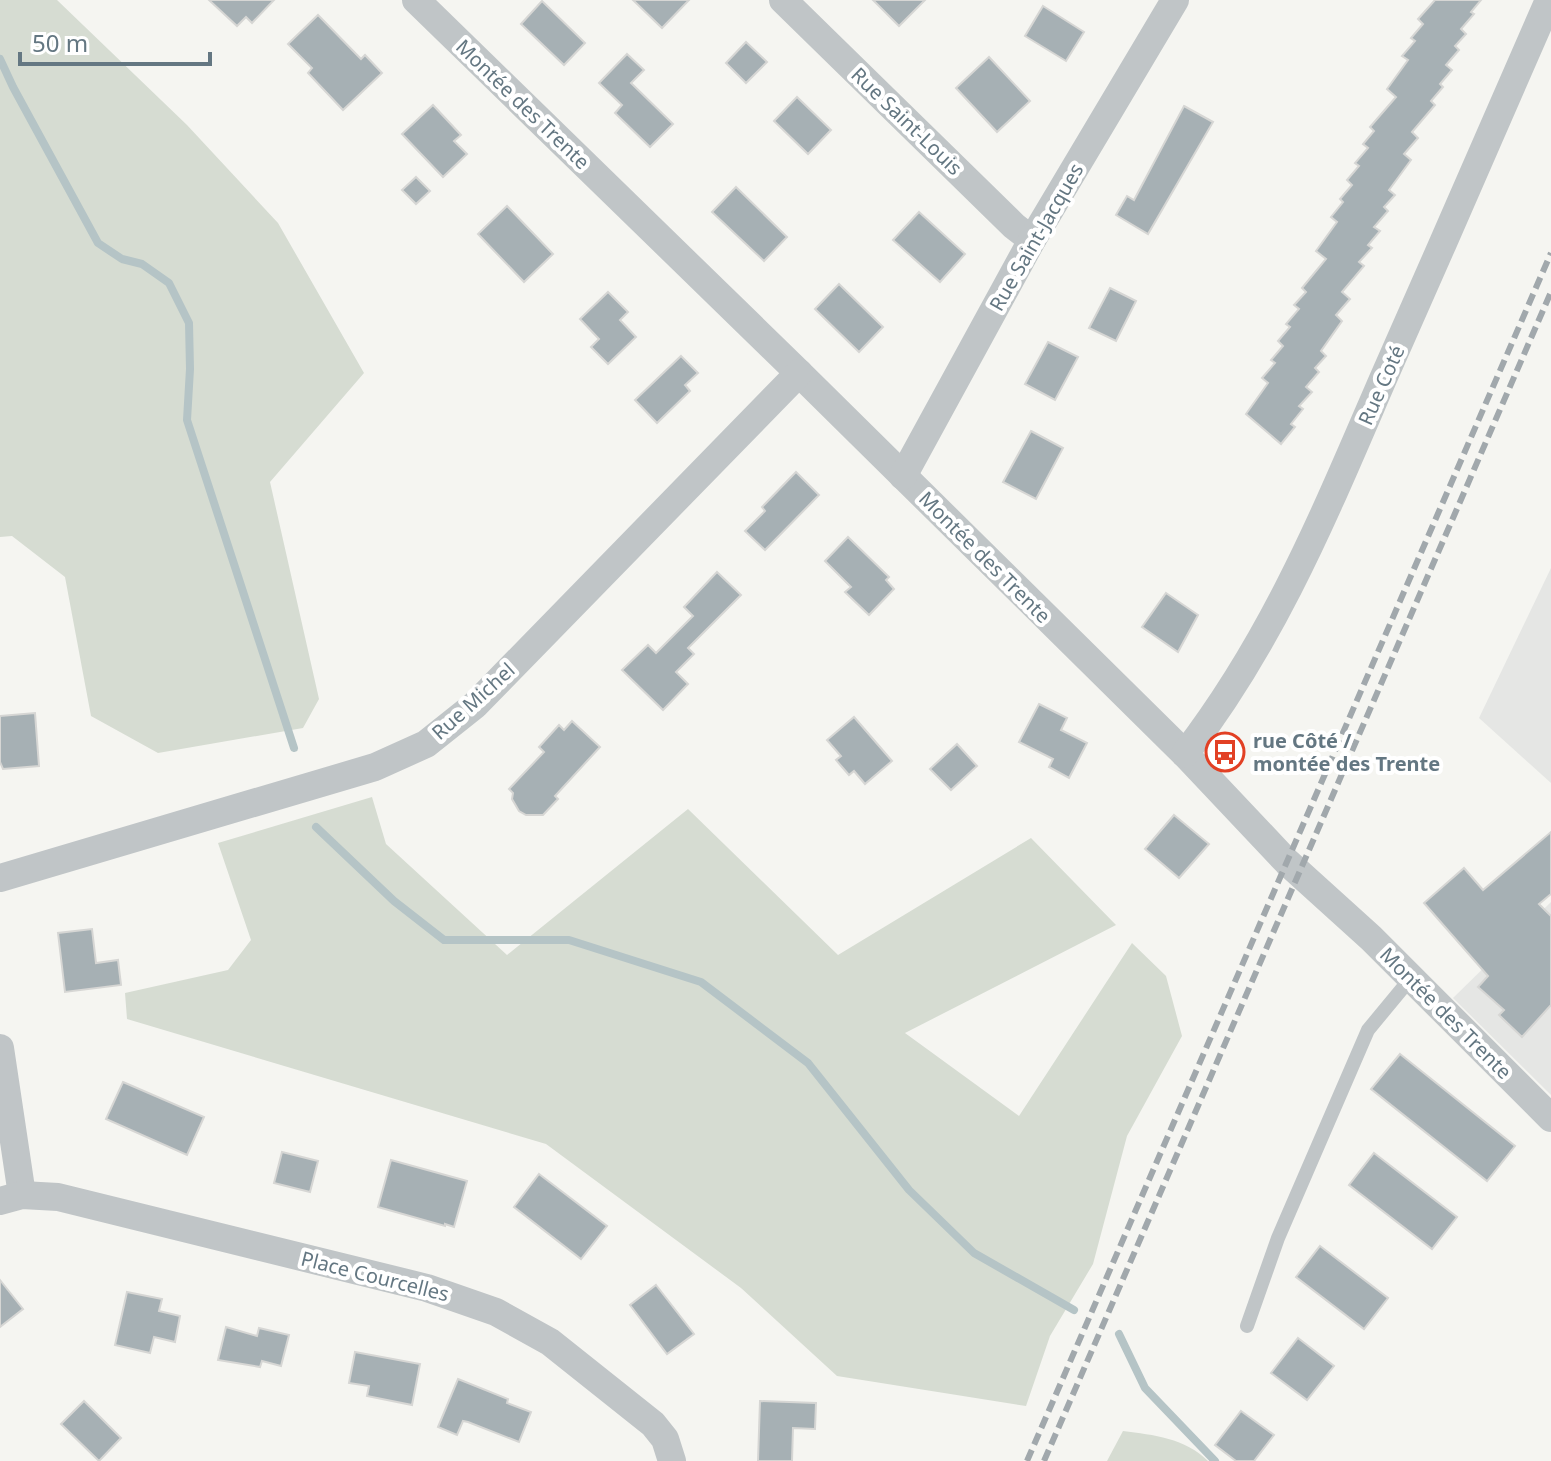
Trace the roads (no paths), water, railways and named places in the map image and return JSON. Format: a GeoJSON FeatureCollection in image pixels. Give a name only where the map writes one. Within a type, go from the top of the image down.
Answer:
{"type":"FeatureCollection","features":[{"type":"Feature","properties":{"kind":"street","name":"Montée des Trente"},"geometry":{"type":"LineString","coordinates":[[416,0],[799,373],[1185,754],[1287,862],[1411,978],[1551,1118]]}},
{"type":"Feature","properties":{"kind":"street","name":"Rue Saint-Louis"},"geometry":{"type":"LineString","coordinates":[[783,0],[1014,226],[1032,240]]}},
{"type":"Feature","properties":{"kind":"street","name":"Rue Coté"},"geometry":{"type":"LineString","coordinates":[[1185,754],[1216,715],[1251,659],[1302,565],[1549,0]]}},
{"type":"Feature","properties":{"kind":"street","name":"Rue Saint-Jacques"},"geometry":{"type":"LineString","coordinates":[[903,476],[1032,240],[1170,2]]}},
{"type":"Feature","properties":{"kind":"street","name":"Rue Michel"},"geometry":{"type":"LineString","coordinates":[[0,878],[364,771],[426,744],[475,705],[799,373]]}},
{"type":"Feature","properties":{"kind":"street"},"geometry":{"type":"LineString","coordinates":[[0,1048],[11,1198]]}},
{"type":"Feature","properties":{"kind":"street","name":"Place Courcelles"},"geometry":{"type":"LineString","coordinates":[[11,1198],[58,1197],[427,1288],[487,1308],[550,1342],[637,1410],[660,1431],[672,1461]]}},
{"type":"Feature","properties":{"kind":"lane"},"geometry":{"type":"LineString","coordinates":[[1247,1326],[1278,1238],[1368,1030],[1411,978]]}},
{"type":"Feature","properties":{"kind":"waterway"},"geometry":{"type":"LineString","coordinates":[[0,59],[98,243],[122,259],[142,264],[169,283],[189,323],[187,420],[294,748]]}},
{"type":"Feature","properties":{"kind":"waterway"},"geometry":{"type":"LineString","coordinates":[[316,827],[394,901],[444,940],[569,940],[701,982],[808,1063],[909,1190],[974,1253],[1074,1310]]}},
{"type":"Feature","properties":{"kind":"waterway"},"geometry":{"type":"LineString","coordinates":[[1119,1334],[1145,1388],[1215,1461]]}},
{"type":"Feature","properties":{"kind":"railway"},"geometry":{"type":"LineString","coordinates":[[1027,1461],[1551,253]]}},
{"type":"Feature","properties":{"kind":"railway"},"geometry":{"type":"LineString","coordinates":[[1044,1461],[1551,292]]}},
{"type":"Feature","properties":{"kind":"place","name":"rue Côté / montée des Trente"},"geometry":{"type":"Point","coordinates":[1225,752]}}]}
